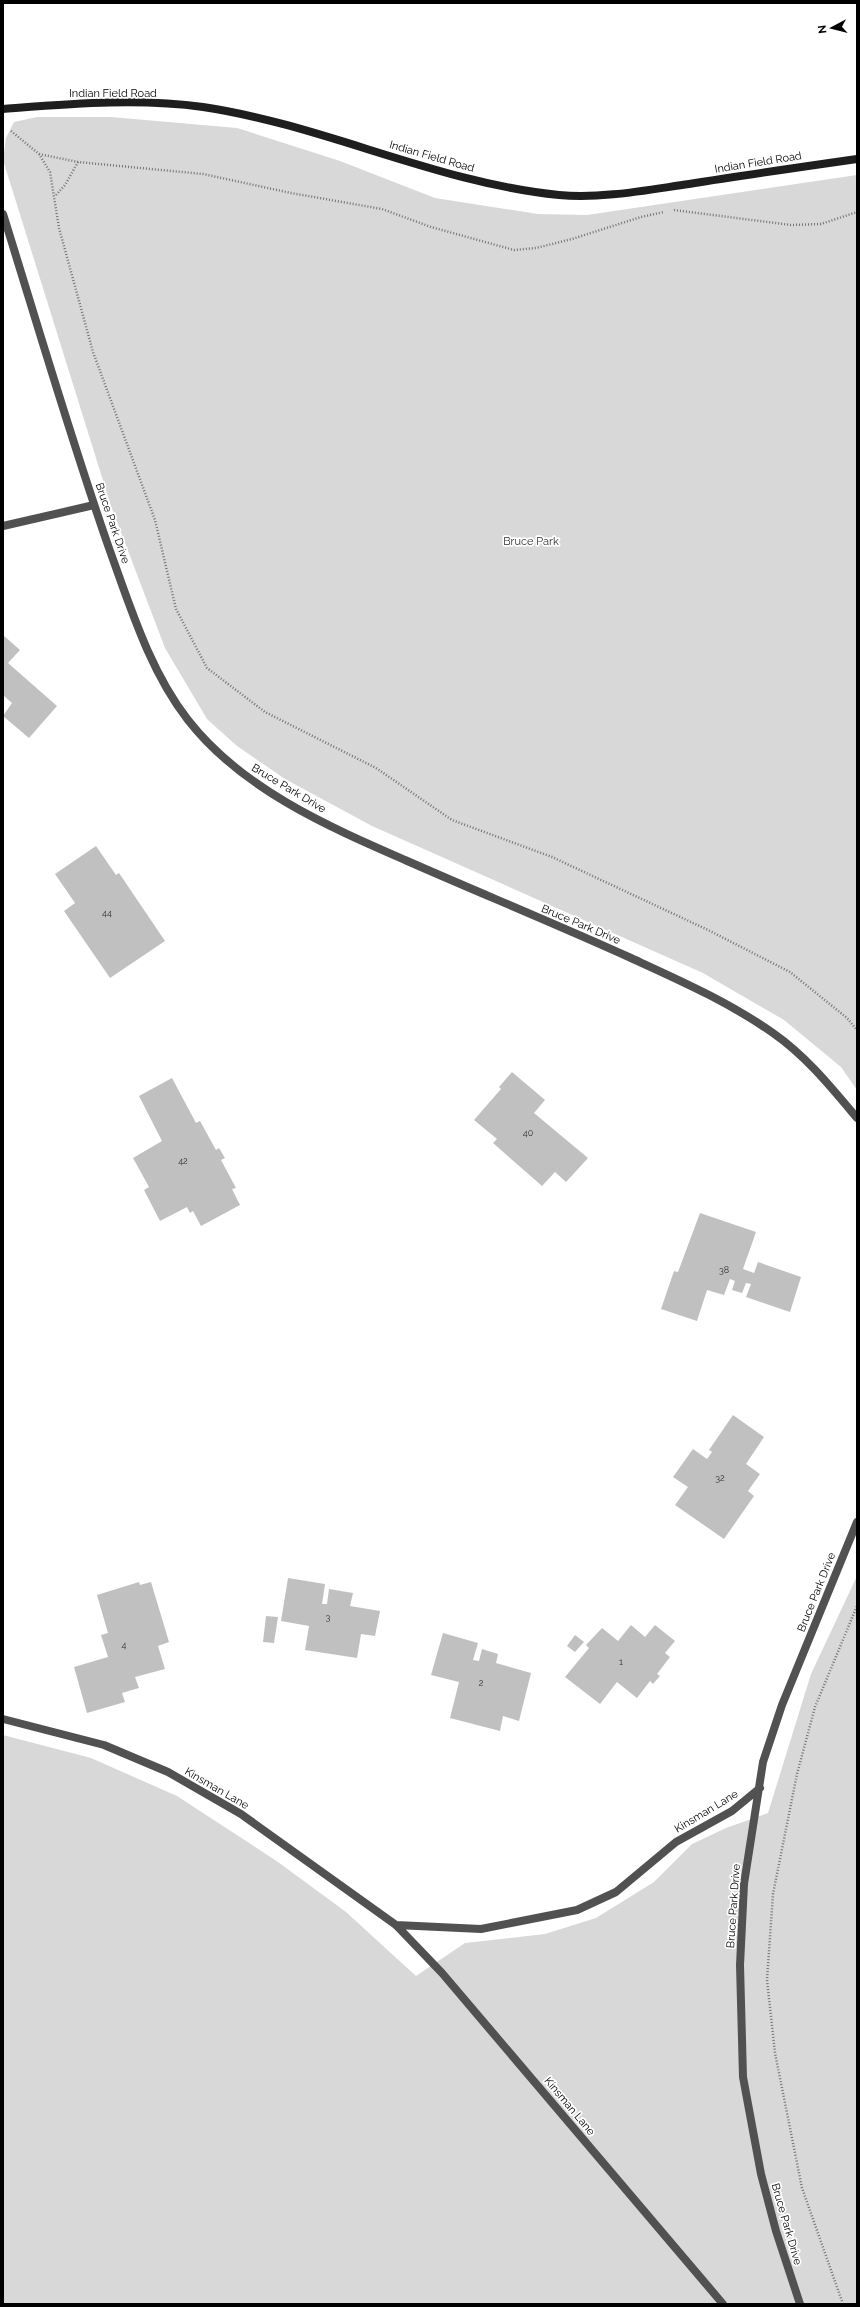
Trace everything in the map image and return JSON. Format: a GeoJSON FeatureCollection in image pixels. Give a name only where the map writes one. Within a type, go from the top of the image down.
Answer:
{"type":"FeatureCollection","features":[{"type":"Feature","properties":{"kind":"main road","name":"Indian Field Road"},"geometry":{"type":"LineString","coordinates":[[3,109],[85,103],[144,102],[204,108],[276,123],[478,180],[524,191],[562,196],[606,195],[857,159]]}},
{"type":"Feature","properties":{"kind":"street","name":"Bruce Park Drive"},"geometry":{"type":"LineString","coordinates":[[3,214],[94,505],[138,628],[160,675],[188,720],[223,758],[245,776],[299,810],[370,845],[702,990],[773,1033],[820,1073],[857,1118]]}},
{"type":"Feature","properties":{"kind":"street"},"geometry":{"type":"LineString","coordinates":[[3,526],[94,505]]}},
{"type":"Feature","properties":{"kind":"street","name":"Bruce Park Drive"},"geometry":{"type":"LineString","coordinates":[[800,2304],[776,2231],[761,2174],[743,2078],[740,1965],[744,1884],[763,1762],[782,1705],[857,1522]]}},
{"type":"Feature","properties":{"kind":"street","name":"Kinsman Lane"},"geometry":{"type":"LineString","coordinates":[[3,1719],[104,1745],[168,1772],[241,1814],[396,1926],[442,1973],[724,2304]]}},
{"type":"Feature","properties":{"kind":"street","name":"Kinsman Lane"},"geometry":{"type":"LineString","coordinates":[[396,1926],[481,1929],[577,1910],[616,1892],[676,1842],[732,1811],[760,1788]]}},
{"type":"Feature","properties":{"kind":"path"},"geometry":{"type":"LineString","coordinates":[[8,130],[40,154],[50,172],[55,195],[59,228],[93,352],[155,520],[176,609],[207,668],[265,712],[376,768],[452,820],[552,857],[708,930],[790,972],[847,1018],[857,1030]]}},
{"type":"Feature","properties":{"kind":"path"},"geometry":{"type":"LineString","coordinates":[[40,154],[78,162],[203,174],[291,193],[382,209],[431,228],[514,250],[536,248],[564,241],[641,216],[675,210],[791,225],[821,224],[857,212]]}},
{"type":"Feature","properties":{"kind":"path"},"geometry":{"type":"LineString","coordinates":[[55,195],[65,185],[78,162]]}},
{"type":"Feature","properties":{"kind":"path"},"geometry":{"type":"LineString","coordinates":[[843,2304],[802,2188],[775,2054],[767,1980],[773,1894],[797,1774],[815,1707],[857,1606]]}},
{"type":"Feature","properties":{"kind":"green space","name":"Bruce Park"},"geometry":{"type":"Polygon","coordinates":[[[37,117],[111,117],[237,128],[340,161],[435,198],[538,214],[587,215],[857,175],[857,1090],[841,1067],[784,1020],[703,973],[372,826],[285,779],[237,746],[207,719],[165,648],[111,506],[3,160],[6,138],[14,122],[37,117]]]}},
{"type":"Feature","properties":{"kind":"green space"},"geometry":{"type":"Polygon","coordinates":[[[857,1576],[857,2304],[3,2304],[3,1735],[91,1758],[177,1796],[278,1862],[346,1912],[416,1976],[465,1943],[545,1934],[596,1918],[654,1882],[692,1844],[726,1828],[768,1813],[811,1674],[857,1576]]]}},
{"type":"Feature","properties":{"kind":"building"},"geometry":{"type":"Polygon","coordinates":[[[3,635],[20,650],[8,663],[57,706],[29,738],[3,716],[12,703],[3,695],[3,635]]]}},
{"type":"Feature","properties":{"kind":"building"},"geometry":{"type":"Polygon","coordinates":[[[96,846],[116,875],[119,873],[165,941],[110,978],[64,911],[75,903],[55,874],[96,846]]]}},
{"type":"Feature","properties":{"kind":"building"},"geometry":{"type":"Polygon","coordinates":[[[512,1072],[545,1100],[534,1113],[588,1158],[566,1182],[555,1172],[542,1186],[493,1143],[497,1139],[474,1120],[501,1089],[499,1087],[512,1072]]]}},
{"type":"Feature","properties":{"kind":"building"},"geometry":{"type":"Polygon","coordinates":[[[172,1078],[196,1123],[200,1121],[216,1150],[219,1148],[225,1158],[221,1160],[236,1188],[232,1189],[240,1205],[201,1226],[193,1211],[190,1213],[187,1207],[160,1221],[144,1190],[149,1187],[133,1158],[162,1141],[139,1096],[172,1078]]]}},
{"type":"Feature","properties":{"kind":"building"},"geometry":{"type":"Polygon","coordinates":[[[700,1213],[756,1232],[743,1269],[754,1273],[758,1262],[801,1277],[790,1312],[746,1297],[751,1284],[746,1283],[742,1293],[732,1290],[735,1281],[730,1279],[724,1295],[707,1290],[697,1321],[661,1309],[674,1271],[678,1272],[700,1213]]]}},
{"type":"Feature","properties":{"kind":"building"},"geometry":{"type":"Polygon","coordinates":[[[733,1415],[764,1437],[746,1464],[760,1474],[748,1491],[754,1496],[724,1539],[675,1505],[688,1487],[673,1477],[693,1449],[707,1459],[712,1452],[709,1450],[733,1415]]]}},
{"type":"Feature","properties":{"kind":"building"},"geometry":{"type":"Polygon","coordinates":[[[288,1578],[325,1584],[322,1604],[327,1604],[329,1589],[353,1593],[350,1606],[380,1611],[375,1636],[361,1634],[357,1658],[305,1650],[309,1626],[281,1621],[288,1578]]]}},
{"type":"Feature","properties":{"kind":"building"},"geometry":{"type":"Polygon","coordinates":[[[139,1582],[140,1585],[151,1582],[169,1642],[158,1646],[165,1669],[135,1677],[139,1688],[122,1693],[125,1702],[87,1713],[74,1667],[108,1657],[101,1635],[108,1633],[97,1595],[139,1582]]]}},
{"type":"Feature","properties":{"kind":"building"},"geometry":{"type":"Polygon","coordinates":[[[266,1616],[278,1617],[274,1643],[263,1642],[266,1616]]]}},
{"type":"Feature","properties":{"kind":"building"},"geometry":{"type":"Polygon","coordinates":[[[631,1625],[645,1637],[655,1625],[675,1641],[665,1653],[670,1657],[657,1674],[660,1676],[653,1684],[650,1681],[637,1698],[617,1682],[600,1704],[565,1677],[589,1648],[586,1645],[602,1628],[618,1641],[631,1625]]]}},
{"type":"Feature","properties":{"kind":"building"},"geometry":{"type":"Polygon","coordinates":[[[443,1633],[478,1643],[473,1660],[479,1661],[482,1649],[498,1654],[496,1663],[531,1673],[519,1721],[503,1716],[500,1731],[450,1718],[459,1682],[431,1675],[443,1633]]]}},
{"type":"Feature","properties":{"kind":"building"},"geometry":{"type":"Polygon","coordinates":[[[575,1635],[584,1642],[575,1652],[567,1646],[575,1635]]]}}]}
